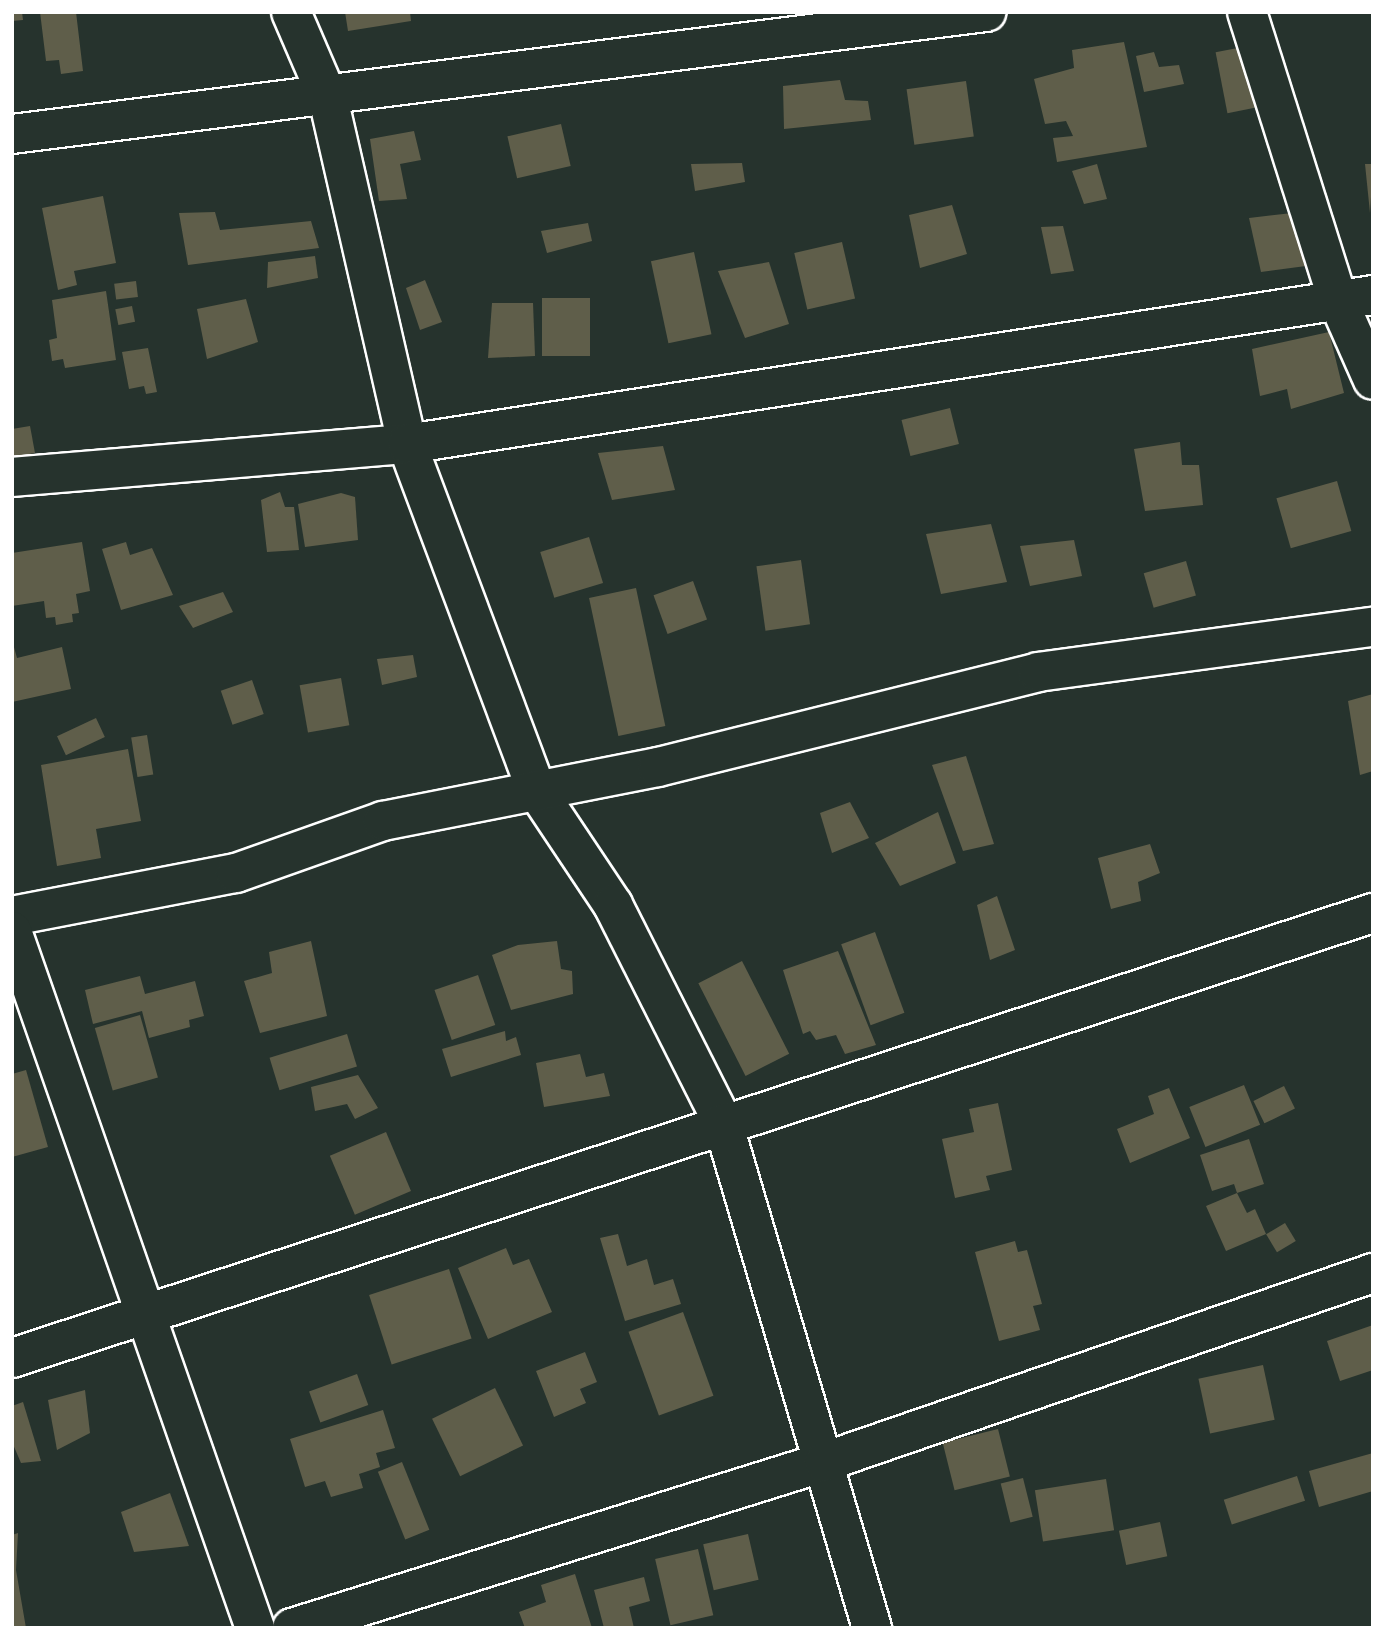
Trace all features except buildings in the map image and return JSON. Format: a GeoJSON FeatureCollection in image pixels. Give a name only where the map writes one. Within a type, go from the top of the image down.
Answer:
{"type":"FeatureCollection","features":[{"type":"Feature","properties":{"kind":"street"},"geometry":{"type":"LineString","coordinates":[[291,12],[328,98],[407,444],[537,791],[613,905],[723,1123],[872,1628]]}},
{"type":"Feature","properties":{"kind":"street"},"geometry":{"type":"LineString","coordinates":[[12,134],[328,98],[986,12]]}},
{"type":"Feature","properties":{"kind":"street"},"geometry":{"type":"LineString","coordinates":[[1247,12],[1356,298],[1373,380]]}},
{"type":"Feature","properties":{"kind":"street"},"geometry":{"type":"LineString","coordinates":[[12,477],[407,444],[1356,298]]}},
{"type":"Feature","properties":{"kind":"street"},"geometry":{"type":"LineString","coordinates":[[12,916],[236,873],[383,821],[658,767],[1038,672],[1373,627]]}},
{"type":"Feature","properties":{"kind":"street"},"geometry":{"type":"LineString","coordinates":[[12,1358],[143,1317],[723,1123],[1373,913]]}},
{"type":"Feature","properties":{"kind":"street"},"geometry":{"type":"LineString","coordinates":[[12,931],[143,1317],[255,1628]]}},
{"type":"Feature","properties":{"kind":"street"},"geometry":{"type":"LineString","coordinates":[[292,1628],[824,1462],[1373,1273]]}}]}
